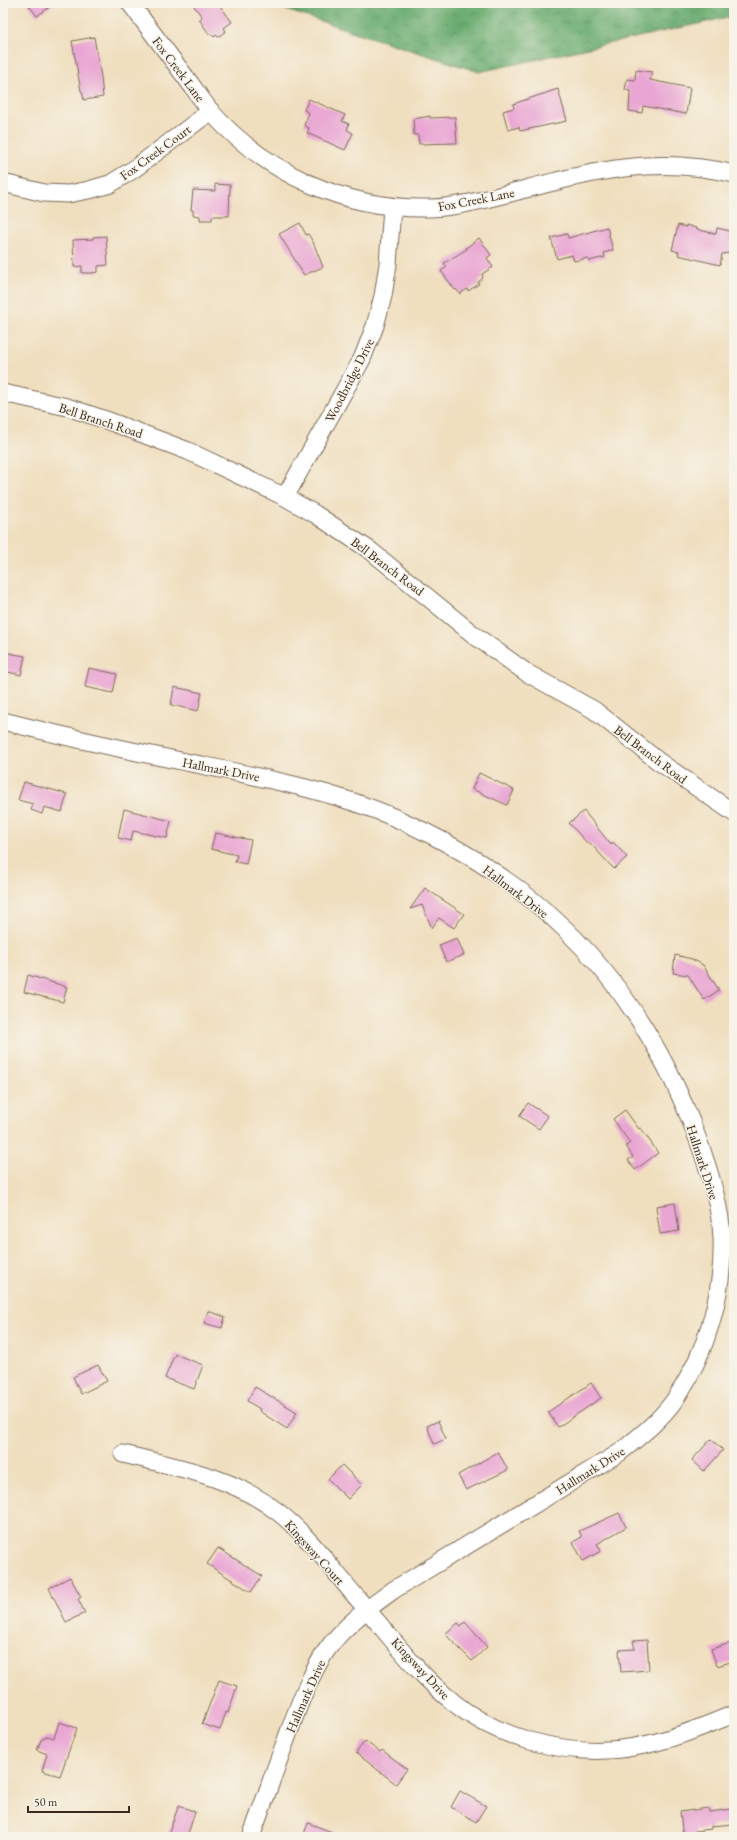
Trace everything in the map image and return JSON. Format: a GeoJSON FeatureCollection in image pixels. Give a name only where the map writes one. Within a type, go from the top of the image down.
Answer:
{"type":"FeatureCollection","features":[{"type":"Feature","properties":{"kind":"street","name":"Fox Creek Lane"},"geometry":{"type":"LineString","coordinates":[[130,3],[211,111],[232,133],[261,157],[288,174],[324,191],[360,202],[392,207],[431,208],[462,204],[614,168],[648,165],[682,166],[734,174]]}},
{"type":"Feature","properties":{"kind":"street","name":"Fox Creek Court"},"geometry":{"type":"LineString","coordinates":[[3,183],[44,193],[68,194],[110,184],[134,169],[211,111]]}},
{"type":"Feature","properties":{"kind":"street","name":"Woodbridge Drive"},"geometry":{"type":"LineString","coordinates":[[285,497],[362,359],[375,326],[383,296],[388,264],[392,207]]}},
{"type":"Feature","properties":{"kind":"street","name":"Bell Branch Road"},"geometry":{"type":"LineString","coordinates":[[3,393],[67,407],[188,451],[285,497],[315,514],[371,551],[474,635],[527,673],[594,710],[658,761],[734,813]]}},
{"type":"Feature","properties":{"kind":"street","name":"Hallmark Drive"},"geometry":{"type":"LineString","coordinates":[[3,722],[100,745],[273,780],[350,800],[399,820],[451,846],[522,892],[564,929],[618,988],[640,1021],[672,1077],[707,1166],[716,1200],[722,1234],[722,1258],[718,1289],[707,1335],[689,1376],[674,1401],[648,1428],[619,1453],[395,1589],[366,1609],[348,1626],[326,1651],[308,1684],[294,1717],[251,1837]]}},
{"type":"Feature","properties":{"kind":"street","name":"Kingsway Court"},"geometry":{"type":"LineString","coordinates":[[123,1454],[208,1475],[249,1492],[279,1513],[300,1532],[366,1609]]}},
{"type":"Feature","properties":{"kind":"street","name":"Kingsway Drive"},"geometry":{"type":"LineString","coordinates":[[366,1609],[425,1676],[453,1702],[492,1727],[545,1745],[597,1752],[618,1750],[668,1739],[694,1731],[734,1714]]}},
{"type":"Feature","properties":{"kind":"green space"},"geometry":{"type":"Polygon","coordinates":[[[264,3],[734,3],[734,16],[479,72],[264,3]]]}},
{"type":"Feature","properties":{"kind":"building"},"geometry":{"type":"Polygon","coordinates":[[[27,3],[55,3],[37,16],[27,3]]]}},
{"type":"Feature","properties":{"kind":"building"},"geometry":{"type":"Polygon","coordinates":[[[192,3],[218,3],[232,22],[224,28],[226,31],[218,37],[216,35],[214,37],[210,33],[209,34],[199,19],[202,17],[192,3]]]}},
{"type":"Feature","properties":{"kind":"building"},"geometry":{"type":"Polygon","coordinates":[[[94,37],[103,97],[84,100],[72,41],[94,37]]]}},
{"type":"Feature","properties":{"kind":"building"},"geometry":{"type":"Polygon","coordinates":[[[636,70],[652,72],[650,80],[690,88],[686,114],[643,106],[642,113],[629,111],[630,91],[625,90],[627,79],[635,80],[636,70]]]}},
{"type":"Feature","properties":{"kind":"building"},"geometry":{"type":"Polygon","coordinates":[[[558,89],[567,121],[520,131],[519,127],[508,130],[503,111],[514,108],[513,104],[558,89]]]}},
{"type":"Feature","properties":{"kind":"building"},"geometry":{"type":"Polygon","coordinates":[[[309,99],[345,115],[342,121],[349,124],[347,130],[353,133],[345,150],[307,133],[309,128],[304,125],[309,113],[304,110],[309,99]]]}},
{"type":"Feature","properties":{"kind":"building"},"geometry":{"type":"Polygon","coordinates":[[[430,116],[430,118],[455,117],[457,143],[419,144],[418,135],[414,135],[413,119],[430,116]]]}},
{"type":"Feature","properties":{"kind":"building"},"geometry":{"type":"Polygon","coordinates":[[[215,184],[230,185],[229,216],[212,216],[212,220],[200,220],[200,216],[193,215],[193,210],[191,210],[193,190],[215,191],[215,184]]]}},
{"type":"Feature","properties":{"kind":"building"},"geometry":{"type":"Polygon","coordinates":[[[300,223],[306,235],[308,234],[313,242],[323,267],[304,275],[279,234],[300,223]]]}},
{"type":"Feature","properties":{"kind":"building"},"geometry":{"type":"Polygon","coordinates":[[[678,225],[686,227],[686,225],[696,228],[695,229],[716,234],[717,228],[734,232],[729,253],[722,254],[720,265],[678,255],[679,252],[672,250],[678,225]]]}},
{"type":"Feature","properties":{"kind":"building"},"geometry":{"type":"Polygon","coordinates":[[[607,227],[613,250],[604,253],[605,257],[589,261],[588,258],[574,261],[572,255],[557,259],[551,238],[567,234],[568,238],[607,227]]]}},
{"type":"Feature","properties":{"kind":"building"},"geometry":{"type":"Polygon","coordinates":[[[106,236],[108,265],[98,266],[98,272],[93,273],[82,273],[82,266],[74,267],[73,240],[93,239],[93,237],[106,236]]]}},
{"type":"Feature","properties":{"kind":"building"},"geometry":{"type":"Polygon","coordinates":[[[479,238],[491,255],[487,258],[493,267],[482,274],[483,278],[478,282],[479,284],[460,294],[456,289],[455,290],[441,271],[447,267],[444,263],[467,249],[466,248],[479,238]]]}},
{"type":"Feature","properties":{"kind":"building"},"geometry":{"type":"Polygon","coordinates":[[[3,652],[25,656],[21,675],[3,671],[3,652]]]}},
{"type":"Feature","properties":{"kind":"building"},"geometry":{"type":"Polygon","coordinates":[[[89,668],[117,674],[113,693],[85,687],[89,668]]]}},
{"type":"Feature","properties":{"kind":"building"},"geometry":{"type":"Polygon","coordinates":[[[174,687],[202,693],[198,711],[171,705],[174,687]]]}},
{"type":"Feature","properties":{"kind":"building"},"geometry":{"type":"Polygon","coordinates":[[[479,773],[514,790],[507,805],[472,789],[479,773]]]}},
{"type":"Feature","properties":{"kind":"building"},"geometry":{"type":"Polygon","coordinates":[[[24,782],[67,794],[62,812],[44,807],[42,814],[31,810],[33,804],[18,800],[24,782]]]}},
{"type":"Feature","properties":{"kind":"building"},"geometry":{"type":"Polygon","coordinates":[[[124,809],[171,821],[167,838],[133,831],[131,841],[118,838],[124,809]]]}},
{"type":"Feature","properties":{"kind":"building"},"geometry":{"type":"Polygon","coordinates":[[[584,811],[611,845],[613,842],[627,857],[614,869],[569,823],[584,811]]]}},
{"type":"Feature","properties":{"kind":"building"},"geometry":{"type":"Polygon","coordinates":[[[215,833],[251,840],[246,864],[235,862],[237,855],[211,849],[215,833]]]}},
{"type":"Feature","properties":{"kind":"building"},"geometry":{"type":"Polygon","coordinates":[[[425,888],[464,914],[454,928],[439,918],[432,928],[422,905],[410,909],[425,888]]]}},
{"type":"Feature","properties":{"kind":"building"},"geometry":{"type":"Polygon","coordinates":[[[457,938],[464,955],[446,962],[439,945],[457,938]]]}},
{"type":"Feature","properties":{"kind":"building"},"geometry":{"type":"Polygon","coordinates":[[[675,955],[692,959],[703,965],[719,990],[704,1000],[688,975],[673,973],[675,955]]]}},
{"type":"Feature","properties":{"kind":"building"},"geometry":{"type":"Polygon","coordinates":[[[28,975],[67,987],[63,1002],[24,992],[28,975]]]}},
{"type":"Feature","properties":{"kind":"building"},"geometry":{"type":"Polygon","coordinates":[[[528,1103],[548,1116],[539,1129],[519,1116],[528,1103]]]}},
{"type":"Feature","properties":{"kind":"building"},"geometry":{"type":"Polygon","coordinates":[[[625,1110],[639,1129],[641,1128],[658,1153],[635,1170],[628,1160],[633,1157],[626,1146],[630,1143],[613,1119],[625,1110]]]}},
{"type":"Feature","properties":{"kind":"building"},"geometry":{"type":"Polygon","coordinates":[[[675,1203],[679,1231],[660,1234],[656,1206],[675,1203]]]}},
{"type":"Feature","properties":{"kind":"building"},"geometry":{"type":"Polygon","coordinates":[[[208,1311],[225,1317],[222,1328],[204,1323],[208,1311]]]}},
{"type":"Feature","properties":{"kind":"building"},"geometry":{"type":"Polygon","coordinates":[[[175,1354],[203,1365],[194,1389],[165,1378],[175,1354]]]}},
{"type":"Feature","properties":{"kind":"building"},"geometry":{"type":"Polygon","coordinates":[[[98,1365],[107,1381],[81,1394],[73,1377],[98,1365]]]}},
{"type":"Feature","properties":{"kind":"building"},"geometry":{"type":"Polygon","coordinates":[[[591,1383],[601,1398],[558,1427],[548,1412],[591,1383]]]}},
{"type":"Feature","properties":{"kind":"building"},"geometry":{"type":"Polygon","coordinates":[[[255,1387],[297,1412],[287,1429],[259,1411],[260,1409],[247,1401],[255,1387]]]}},
{"type":"Feature","properties":{"kind":"building"},"geometry":{"type":"Polygon","coordinates":[[[438,1421],[446,1439],[434,1444],[427,1426],[438,1421]]]}},
{"type":"Feature","properties":{"kind":"building"},"geometry":{"type":"Polygon","coordinates":[[[711,1439],[723,1450],[704,1471],[692,1460],[711,1439]]]}},
{"type":"Feature","properties":{"kind":"building"},"geometry":{"type":"Polygon","coordinates":[[[498,1452],[508,1470],[466,1490],[458,1475],[498,1452]]]}},
{"type":"Feature","properties":{"kind":"building"},"geometry":{"type":"Polygon","coordinates":[[[342,1465],[362,1485],[348,1499],[328,1479],[342,1465]]]}},
{"type":"Feature","properties":{"kind":"building"},"geometry":{"type":"Polygon","coordinates":[[[619,1513],[626,1527],[597,1544],[601,1551],[583,1561],[573,1542],[582,1537],[579,1531],[619,1513]]]}},
{"type":"Feature","properties":{"kind":"building"},"geometry":{"type":"Polygon","coordinates":[[[218,1548],[262,1576],[251,1592],[207,1564],[218,1548]]]}},
{"type":"Feature","properties":{"kind":"building"},"geometry":{"type":"Polygon","coordinates":[[[70,1577],[81,1597],[78,1599],[85,1613],[66,1622],[49,1588],[70,1577]]]}},
{"type":"Feature","properties":{"kind":"building"},"geometry":{"type":"Polygon","coordinates":[[[465,1622],[487,1647],[472,1661],[445,1634],[458,1623],[461,1626],[465,1622]]]}},
{"type":"Feature","properties":{"kind":"building"},"geometry":{"type":"Polygon","coordinates":[[[647,1640],[649,1670],[621,1672],[619,1650],[635,1649],[633,1641],[647,1640]]]}},
{"type":"Feature","properties":{"kind":"building"},"geometry":{"type":"Polygon","coordinates":[[[734,1642],[734,1661],[717,1666],[711,1649],[734,1642]]]}},
{"type":"Feature","properties":{"kind":"building"},"geometry":{"type":"Polygon","coordinates":[[[219,1680],[237,1686],[228,1713],[226,1712],[220,1730],[202,1724],[219,1680]]]}},
{"type":"Feature","properties":{"kind":"building"},"geometry":{"type":"Polygon","coordinates":[[[59,1722],[77,1728],[60,1776],[42,1771],[47,1754],[37,1750],[41,1740],[48,1736],[54,1738],[59,1722]]]}},
{"type":"Feature","properties":{"kind":"building"},"geometry":{"type":"Polygon","coordinates":[[[365,1741],[380,1752],[382,1750],[407,1769],[396,1784],[356,1753],[365,1741]]]}},
{"type":"Feature","properties":{"kind":"building"},"geometry":{"type":"Polygon","coordinates":[[[460,1791],[486,1806],[476,1822],[451,1807],[460,1791]]]}},
{"type":"Feature","properties":{"kind":"building"},"geometry":{"type":"Polygon","coordinates":[[[179,1805],[195,1812],[187,1837],[176,1837],[168,1834],[179,1805]]]}},
{"type":"Feature","properties":{"kind":"building"},"geometry":{"type":"Polygon","coordinates":[[[708,1808],[709,1812],[733,1809],[734,1824],[711,1826],[711,1829],[695,1831],[696,1837],[683,1837],[680,1812],[708,1808]]]}},
{"type":"Feature","properties":{"kind":"building"},"geometry":{"type":"Polygon","coordinates":[[[308,1823],[343,1836],[343,1837],[303,1837],[308,1823]]]}}]}
